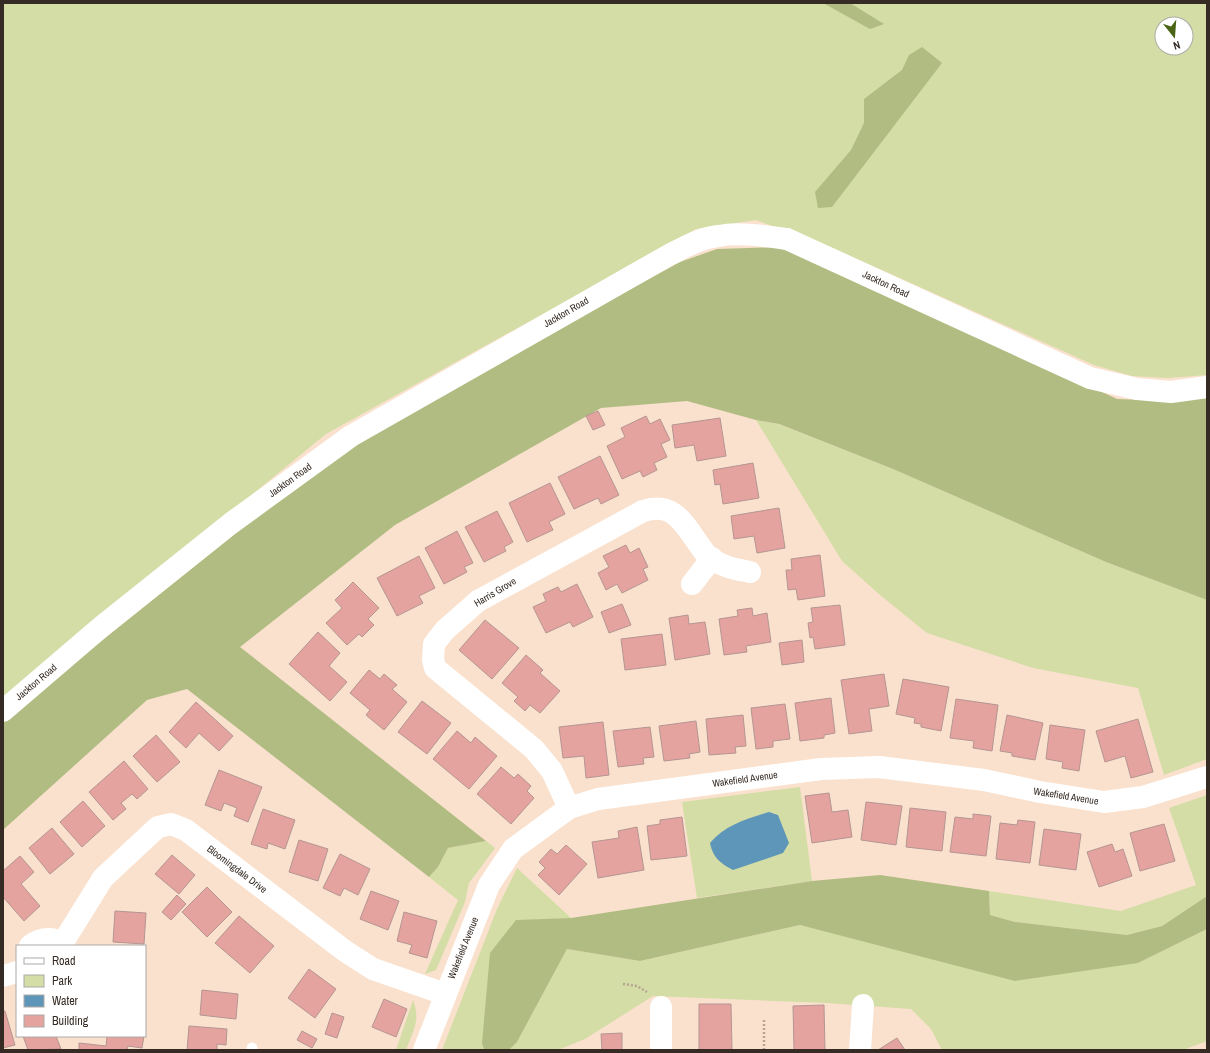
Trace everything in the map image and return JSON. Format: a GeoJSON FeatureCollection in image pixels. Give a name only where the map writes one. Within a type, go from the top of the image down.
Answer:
{"type":"FeatureCollection","features":[{"type":"Feature","properties":{"kind":"street","name":"Jackton Road"},"geometry":{"type":"LineString","coordinates":[[3,710],[101,627],[224,529],[351,436],[669,255],[695,242],[718,236],[766,236],[787,239],[1090,378],[1136,389],[1157,391],[1171,392],[1207,387]]}},
{"type":"Feature","properties":{"kind":"street","name":"Harris Grove"},"geometry":{"type":"LineString","coordinates":[[569,808],[552,771],[534,749],[436,668],[432,659],[434,644],[445,630],[478,601],[643,511],[655,507],[664,508],[677,516],[712,558],[728,568],[750,572]]}},
{"type":"Feature","properties":{"kind":"street"},"geometry":{"type":"LineString","coordinates":[[692,584],[712,558]]}},
{"type":"Feature","properties":{"kind":"street","name":"Wakefield Avenue"},"geometry":{"type":"LineString","coordinates":[[424,1050],[489,885],[513,849],[569,808],[598,799],[821,769],[879,767],[984,780],[1040,792],[1104,802],[1143,797],[1207,777]]}},
{"type":"Feature","properties":{"kind":"street","name":"Bloomingdale Drive"},"geometry":{"type":"LineString","coordinates":[[32,945],[40,940],[48,938],[63,945],[103,878],[158,827],[171,824],[186,830],[345,952],[374,969],[445,994]]}},
{"type":"Feature","properties":{"kind":"street"},"geometry":{"type":"LineString","coordinates":[[3,976],[16,972]]}},
{"type":"Feature","properties":{"kind":"street"},"geometry":{"type":"LineString","coordinates":[[860,1050],[864,1005]]}},
{"type":"Feature","properties":{"kind":"street"},"geometry":{"type":"LineString","coordinates":[[661,1007],[661,1050]]}},
{"type":"Feature","properties":{"kind":"path"},"geometry":{"type":"LineString","coordinates":[[764,1019],[764,1050]]}},
{"type":"Feature","properties":{"kind":"green space"},"geometry":{"type":"Polygon","coordinates":[[[3,3],[1207,3],[1207,375],[1168,378],[1132,376],[1094,365],[835,249],[756,220],[696,229],[326,434],[3,699],[3,3]]]}},
{"type":"Feature","properties":{"kind":"green space"},"geometry":{"type":"Polygon","coordinates":[[[823,3],[850,3],[884,24],[870,29],[823,3]]]}},
{"type":"Feature","properties":{"kind":"green space"},"geometry":{"type":"Polygon","coordinates":[[[922,47],[942,63],[832,207],[818,208],[815,192],[851,150],[864,123],[864,99],[902,70],[909,55],[922,47]]]}},
{"type":"Feature","properties":{"kind":"green space"},"geometry":{"type":"Polygon","coordinates":[[[783,247],[834,267],[1117,399],[1172,401],[1207,398],[1207,600],[1106,562],[893,469],[779,424],[756,420],[687,401],[601,408],[395,525],[240,647],[486,841],[448,848],[438,867],[429,877],[187,689],[147,700],[3,830],[3,720],[297,484],[378,427],[680,262],[717,249],[783,247]]]}},
{"type":"Feature","properties":{"kind":"green space"},"geometry":{"type":"Polygon","coordinates":[[[756,420],[778,424],[893,469],[1106,562],[1207,600],[1207,759],[1164,775],[1138,688],[1033,668],[927,633],[880,595],[842,561],[756,420]]]}},
{"type":"Feature","properties":{"kind":"green space"},"geometry":{"type":"Polygon","coordinates":[[[800,787],[812,881],[697,898],[682,802],[800,787]]]}},
{"type":"Feature","properties":{"kind":"green space"},"geometry":{"type":"Polygon","coordinates":[[[1207,795],[1207,896],[1162,926],[1127,935],[1015,922],[990,915],[989,891],[1121,911],[1196,885],[1169,808],[1207,795]]]}},
{"type":"Feature","properties":{"kind":"green space"},"geometry":{"type":"Polygon","coordinates":[[[486,841],[495,848],[469,883],[465,902],[436,970],[425,974],[458,900],[429,877],[438,867],[448,848],[486,841]]]}},
{"type":"Feature","properties":{"kind":"green space"},"geometry":{"type":"Polygon","coordinates":[[[517,868],[571,918],[516,921],[482,1043],[484,1050],[442,1050],[497,909],[517,868]]]}},
{"type":"Feature","properties":{"kind":"green space"},"geometry":{"type":"Polygon","coordinates":[[[880,875],[989,891],[990,915],[1015,922],[1127,935],[1162,926],[1207,896],[1207,929],[1138,963],[1015,981],[800,925],[640,961],[567,949],[517,1042],[509,1050],[484,1050],[482,1043],[490,953],[516,920],[571,918],[812,881],[880,875]]]}},
{"type":"Feature","properties":{"kind":"green space"},"geometry":{"type":"Polygon","coordinates":[[[800,925],[866,941],[1138,963],[1207,929],[1207,1041],[1183,1050],[942,1050],[931,1029],[911,1009],[827,1003],[653,996],[585,1039],[558,1050],[509,1050],[517,1042],[567,949],[640,961],[800,925]]]}},
{"type":"Feature","properties":{"kind":"green space"},"geometry":{"type":"Polygon","coordinates":[[[413,1000],[416,1020],[413,1031],[406,1050],[396,1050],[413,1000]]]}},
{"type":"Feature","properties":{"kind":"water"},"geometry":{"type":"Polygon","coordinates":[[[769,812],[778,815],[789,843],[783,853],[733,870],[718,860],[713,853],[710,843],[716,837],[736,823],[769,812]]]}},
{"type":"Feature","properties":{"kind":"building"},"geometry":{"type":"Polygon","coordinates":[[[598,411],[605,425],[593,430],[586,416],[598,411]]]}},
{"type":"Feature","properties":{"kind":"building"},"geometry":{"type":"Polygon","coordinates":[[[646,416],[650,424],[660,419],[670,440],[661,444],[667,457],[654,463],[657,470],[643,477],[640,471],[622,479],[607,446],[625,437],[621,428],[646,416]]]}},
{"type":"Feature","properties":{"kind":"building"},"geometry":{"type":"Polygon","coordinates":[[[720,418],[726,456],[697,461],[694,445],[675,448],[672,425],[720,418]]]}},
{"type":"Feature","properties":{"kind":"building"},"geometry":{"type":"Polygon","coordinates":[[[600,456],[619,495],[601,504],[598,498],[574,509],[558,477],[600,456]]]}},
{"type":"Feature","properties":{"kind":"building"},"geometry":{"type":"Polygon","coordinates":[[[753,463],[759,498],[723,504],[720,484],[715,485],[713,470],[753,463]]]}},
{"type":"Feature","properties":{"kind":"building"},"geometry":{"type":"Polygon","coordinates":[[[550,483],[565,514],[549,522],[553,530],[527,542],[509,503],[550,483]]]}},
{"type":"Feature","properties":{"kind":"building"},"geometry":{"type":"Polygon","coordinates":[[[779,508],[785,548],[757,553],[754,536],[734,539],[731,516],[779,508]]]}},
{"type":"Feature","properties":{"kind":"building"},"geometry":{"type":"Polygon","coordinates":[[[497,511],[513,542],[504,547],[506,551],[484,562],[465,527],[497,511]]]}},
{"type":"Feature","properties":{"kind":"building"},"geometry":{"type":"Polygon","coordinates":[[[457,531],[473,563],[464,567],[467,572],[444,584],[425,548],[457,531]]]}},
{"type":"Feature","properties":{"kind":"building"},"geometry":{"type":"Polygon","coordinates":[[[626,545],[630,553],[639,548],[648,567],[643,569],[648,580],[622,593],[617,584],[606,590],[598,573],[609,567],[603,556],[626,545]]]}},
{"type":"Feature","properties":{"kind":"building"},"geometry":{"type":"Polygon","coordinates":[[[820,555],[825,596],[798,600],[796,589],[788,590],[786,570],[792,570],[791,559],[820,555]]]}},
{"type":"Feature","properties":{"kind":"building"},"geometry":{"type":"Polygon","coordinates":[[[419,556],[435,588],[419,596],[423,603],[397,616],[377,578],[419,556]]]}},
{"type":"Feature","properties":{"kind":"building"},"geometry":{"type":"Polygon","coordinates":[[[353,582],[379,608],[368,619],[374,625],[362,637],[359,634],[347,645],[326,623],[342,608],[335,600],[353,582]]]}},
{"type":"Feature","properties":{"kind":"building"},"geometry":{"type":"Polygon","coordinates":[[[577,584],[593,617],[573,627],[570,622],[546,633],[533,607],[546,601],[543,594],[558,587],[561,592],[577,584]]]}},
{"type":"Feature","properties":{"kind":"building"},"geometry":{"type":"Polygon","coordinates":[[[622,604],[631,625],[609,633],[601,612],[622,604]]]}},
{"type":"Feature","properties":{"kind":"building"},"geometry":{"type":"Polygon","coordinates":[[[840,605],[845,645],[815,649],[813,637],[810,638],[808,623],[813,622],[811,608],[840,605]]]}},
{"type":"Feature","properties":{"kind":"building"},"geometry":{"type":"Polygon","coordinates":[[[752,608],[753,616],[767,613],[771,642],[746,646],[747,652],[724,655],[719,619],[738,616],[737,610],[752,608]]]}},
{"type":"Feature","properties":{"kind":"building"},"geometry":{"type":"Polygon","coordinates":[[[688,615],[689,624],[705,622],[710,654],[675,660],[669,618],[688,615]]]}},
{"type":"Feature","properties":{"kind":"building"},"geometry":{"type":"Polygon","coordinates":[[[485,620],[519,648],[492,679],[459,650],[485,620]]]}},
{"type":"Feature","properties":{"kind":"building"},"geometry":{"type":"Polygon","coordinates":[[[318,632],[340,653],[329,666],[347,682],[330,701],[289,664],[318,632]]]}},
{"type":"Feature","properties":{"kind":"building"},"geometry":{"type":"Polygon","coordinates":[[[662,634],[666,665],[625,670],[621,639],[662,634]]]}},
{"type":"Feature","properties":{"kind":"building"},"geometry":{"type":"Polygon","coordinates":[[[802,640],[804,662],[782,665],[779,643],[802,640]]]}},
{"type":"Feature","properties":{"kind":"building"},"geometry":{"type":"Polygon","coordinates":[[[526,655],[543,670],[540,673],[560,691],[540,713],[530,705],[525,711],[514,701],[518,697],[502,683],[526,655]]]}},
{"type":"Feature","properties":{"kind":"building"},"geometry":{"type":"Polygon","coordinates":[[[369,670],[380,679],[384,674],[397,685],[392,689],[407,702],[384,730],[366,715],[370,710],[350,693],[369,670]]]}},
{"type":"Feature","properties":{"kind":"building"},"geometry":{"type":"Polygon","coordinates":[[[884,674],[889,706],[869,709],[872,731],[849,734],[841,680],[884,674]]]}},
{"type":"Feature","properties":{"kind":"building"},"geometry":{"type":"Polygon","coordinates":[[[903,679],[949,687],[941,731],[921,727],[921,724],[914,723],[915,718],[896,714],[903,679]]]}},
{"type":"Feature","properties":{"kind":"building"},"geometry":{"type":"Polygon","coordinates":[[[831,698],[835,733],[824,735],[824,738],[800,741],[795,703],[831,698]]]}},
{"type":"Feature","properties":{"kind":"building"},"geometry":{"type":"Polygon","coordinates":[[[956,699],[998,705],[992,751],[973,748],[974,741],[950,738],[956,699]]]}},
{"type":"Feature","properties":{"kind":"building"},"geometry":{"type":"Polygon","coordinates":[[[422,701],[451,723],[427,754],[398,732],[422,701]]]}},
{"type":"Feature","properties":{"kind":"building"},"geometry":{"type":"Polygon","coordinates":[[[196,702],[233,736],[219,751],[199,733],[186,748],[169,732],[196,702]]]}},
{"type":"Feature","properties":{"kind":"building"},"geometry":{"type":"Polygon","coordinates":[[[785,704],[790,739],[773,741],[773,747],[756,749],[751,708],[785,704]]]}},
{"type":"Feature","properties":{"kind":"building"},"geometry":{"type":"Polygon","coordinates":[[[743,715],[746,746],[735,747],[736,753],[709,755],[706,719],[743,715]]]}},
{"type":"Feature","properties":{"kind":"building"},"geometry":{"type":"Polygon","coordinates":[[[1007,715],[1043,723],[1035,760],[1012,756],[1012,753],[1000,751],[1007,715]]]}},
{"type":"Feature","properties":{"kind":"building"},"geometry":{"type":"Polygon","coordinates":[[[1138,719],[1153,772],[1131,778],[1125,756],[1105,762],[1096,731],[1138,719]]]}},
{"type":"Feature","properties":{"kind":"building"},"geometry":{"type":"Polygon","coordinates":[[[696,721],[700,752],[689,754],[690,758],[664,761],[659,726],[696,721]]]}},
{"type":"Feature","properties":{"kind":"building"},"geometry":{"type":"Polygon","coordinates":[[[603,722],[609,775],[586,778],[584,756],[563,758],[559,727],[603,722]]]}},
{"type":"Feature","properties":{"kind":"building"},"geometry":{"type":"Polygon","coordinates":[[[1050,725],[1085,730],[1079,771],[1062,768],[1063,762],[1046,759],[1050,725]]]}},
{"type":"Feature","properties":{"kind":"building"},"geometry":{"type":"Polygon","coordinates":[[[650,727],[654,757],[643,758],[644,764],[618,767],[613,731],[650,727]]]}},
{"type":"Feature","properties":{"kind":"building"},"geometry":{"type":"Polygon","coordinates":[[[457,731],[471,743],[475,737],[497,756],[469,789],[433,759],[457,731]]]}},
{"type":"Feature","properties":{"kind":"building"},"geometry":{"type":"Polygon","coordinates":[[[156,735],[180,762],[157,782],[133,756],[156,735]]]}},
{"type":"Feature","properties":{"kind":"building"},"geometry":{"type":"Polygon","coordinates":[[[124,761],[148,789],[137,799],[132,794],[121,803],[126,809],[113,820],[89,792],[124,761]]]}},
{"type":"Feature","properties":{"kind":"building"},"geometry":{"type":"Polygon","coordinates":[[[501,767],[514,778],[518,774],[531,786],[527,791],[534,798],[511,824],[477,794],[501,767]]]}},
{"type":"Feature","properties":{"kind":"building"},"geometry":{"type":"Polygon","coordinates":[[[219,770],[262,787],[248,822],[234,816],[237,808],[224,803],[221,811],[205,805],[219,770]]]}},
{"type":"Feature","properties":{"kind":"building"},"geometry":{"type":"Polygon","coordinates":[[[829,793],[832,812],[848,810],[852,837],[812,843],[805,796],[829,793]]]}},
{"type":"Feature","properties":{"kind":"building"},"geometry":{"type":"Polygon","coordinates":[[[83,801],[105,826],[82,847],[60,822],[83,801]]]}},
{"type":"Feature","properties":{"kind":"building"},"geometry":{"type":"Polygon","coordinates":[[[866,802],[902,806],[896,845],[861,840],[866,802]]]}},
{"type":"Feature","properties":{"kind":"building"},"geometry":{"type":"Polygon","coordinates":[[[910,808],[946,812],[942,851],[906,847],[910,808]]]}},
{"type":"Feature","properties":{"kind":"building"},"geometry":{"type":"Polygon","coordinates":[[[263,809],[295,820],[285,849],[268,843],[267,849],[251,844],[263,809]]]}},
{"type":"Feature","properties":{"kind":"building"},"geometry":{"type":"Polygon","coordinates":[[[973,814],[991,816],[986,856],[950,852],[955,817],[973,819],[973,814]]]}},
{"type":"Feature","properties":{"kind":"building"},"geometry":{"type":"Polygon","coordinates":[[[682,817],[687,856],[651,860],[647,826],[660,824],[660,820],[682,817]]]}},
{"type":"Feature","properties":{"kind":"building"},"geometry":{"type":"Polygon","coordinates":[[[1018,820],[1035,822],[1030,863],[996,859],[1000,823],[1017,825],[1018,820]]]}},
{"type":"Feature","properties":{"kind":"building"},"geometry":{"type":"Polygon","coordinates":[[[1164,824],[1175,861],[1140,871],[1130,833],[1164,824]]]}},
{"type":"Feature","properties":{"kind":"building"},"geometry":{"type":"Polygon","coordinates":[[[637,827],[644,870],[598,878],[592,842],[619,838],[618,831],[637,827]]]}},
{"type":"Feature","properties":{"kind":"building"},"geometry":{"type":"Polygon","coordinates":[[[52,828],[74,854],[50,874],[29,848],[52,828]]]}},
{"type":"Feature","properties":{"kind":"building"},"geometry":{"type":"Polygon","coordinates":[[[1044,829],[1081,834],[1076,870],[1039,865],[1044,829]]]}},
{"type":"Feature","properties":{"kind":"building"},"geometry":{"type":"Polygon","coordinates":[[[299,840],[328,849],[318,881],[289,872],[299,840]]]}},
{"type":"Feature","properties":{"kind":"building"},"geometry":{"type":"Polygon","coordinates":[[[1112,844],[1115,852],[1123,849],[1132,876],[1099,887],[1087,852],[1112,844]]]}},
{"type":"Feature","properties":{"kind":"building"},"geometry":{"type":"Polygon","coordinates":[[[566,845],[587,864],[559,895],[538,875],[545,868],[539,862],[551,849],[557,854],[566,845]]]}},
{"type":"Feature","properties":{"kind":"building"},"geometry":{"type":"Polygon","coordinates":[[[340,854],[370,869],[358,895],[344,888],[340,896],[323,888],[340,854]]]}},
{"type":"Feature","properties":{"kind":"building"},"geometry":{"type":"Polygon","coordinates":[[[172,855],[195,875],[179,894],[155,874],[172,855]]]}},
{"type":"Feature","properties":{"kind":"building"},"geometry":{"type":"Polygon","coordinates":[[[20,856],[34,872],[21,884],[40,906],[24,921],[3,897],[3,871],[20,856]]]}},
{"type":"Feature","properties":{"kind":"building"},"geometry":{"type":"Polygon","coordinates":[[[207,887],[232,912],[207,937],[182,912],[207,887]]]}},
{"type":"Feature","properties":{"kind":"building"},"geometry":{"type":"Polygon","coordinates":[[[371,891],[399,901],[388,930],[360,919],[371,891]]]}},
{"type":"Feature","properties":{"kind":"building"},"geometry":{"type":"Polygon","coordinates":[[[177,895],[186,904],[171,920],[162,912],[177,895]]]}},
{"type":"Feature","properties":{"kind":"building"},"geometry":{"type":"Polygon","coordinates":[[[115,911],[146,913],[144,944],[113,942],[115,911]]]}},
{"type":"Feature","properties":{"kind":"building"},"geometry":{"type":"Polygon","coordinates":[[[404,912],[437,921],[427,958],[409,953],[412,945],[397,941],[404,912]]]}},
{"type":"Feature","properties":{"kind":"building"},"geometry":{"type":"Polygon","coordinates":[[[239,916],[274,946],[250,973],[215,943],[239,916]]]}},
{"type":"Feature","properties":{"kind":"building"},"geometry":{"type":"Polygon","coordinates":[[[309,969],[336,989],[315,1018],[288,998],[309,969]]]}},
{"type":"Feature","properties":{"kind":"building"},"geometry":{"type":"Polygon","coordinates":[[[202,990],[238,994],[236,1019],[200,1015],[202,990]]]}},
{"type":"Feature","properties":{"kind":"building"},"geometry":{"type":"Polygon","coordinates":[[[384,999],[407,1009],[396,1037],[372,1027],[384,999]]]}},
{"type":"Feature","properties":{"kind":"building"},"geometry":{"type":"Polygon","coordinates":[[[699,1004],[731,1004],[732,1050],[699,1050],[699,1004]]]}},
{"type":"Feature","properties":{"kind":"building"},"geometry":{"type":"Polygon","coordinates":[[[824,1005],[825,1050],[794,1050],[793,1006],[824,1005]]]}},
{"type":"Feature","properties":{"kind":"building"},"geometry":{"type":"Polygon","coordinates":[[[3,1011],[5,1011],[15,1045],[3,1048],[3,1011]]]}},
{"type":"Feature","properties":{"kind":"building"},"geometry":{"type":"Polygon","coordinates":[[[332,1013],[344,1017],[337,1038],[325,1034],[332,1013]]]}},
{"type":"Feature","properties":{"kind":"building"},"geometry":{"type":"Polygon","coordinates":[[[189,1026],[227,1029],[226,1045],[217,1044],[217,1050],[187,1050],[189,1026]]]}},
{"type":"Feature","properties":{"kind":"building"},"geometry":{"type":"Polygon","coordinates":[[[302,1031],[317,1039],[312,1048],[297,1040],[302,1031]]]}},
{"type":"Feature","properties":{"kind":"building"},"geometry":{"type":"Polygon","coordinates":[[[622,1033],[622,1050],[602,1050],[601,1034],[622,1033]]]}},
{"type":"Feature","properties":{"kind":"building"},"geometry":{"type":"Polygon","coordinates":[[[23,1037],[56,1037],[61,1049],[28,1050],[23,1037]]]}},
{"type":"Feature","properties":{"kind":"building"},"geometry":{"type":"Polygon","coordinates":[[[107,1037],[144,1037],[142,1048],[128,1046],[127,1050],[79,1050],[79,1043],[106,1046],[107,1037]]]}},
{"type":"Feature","properties":{"kind":"building"},"geometry":{"type":"Polygon","coordinates":[[[897,1038],[905,1050],[878,1050],[897,1038]]]}}]}
